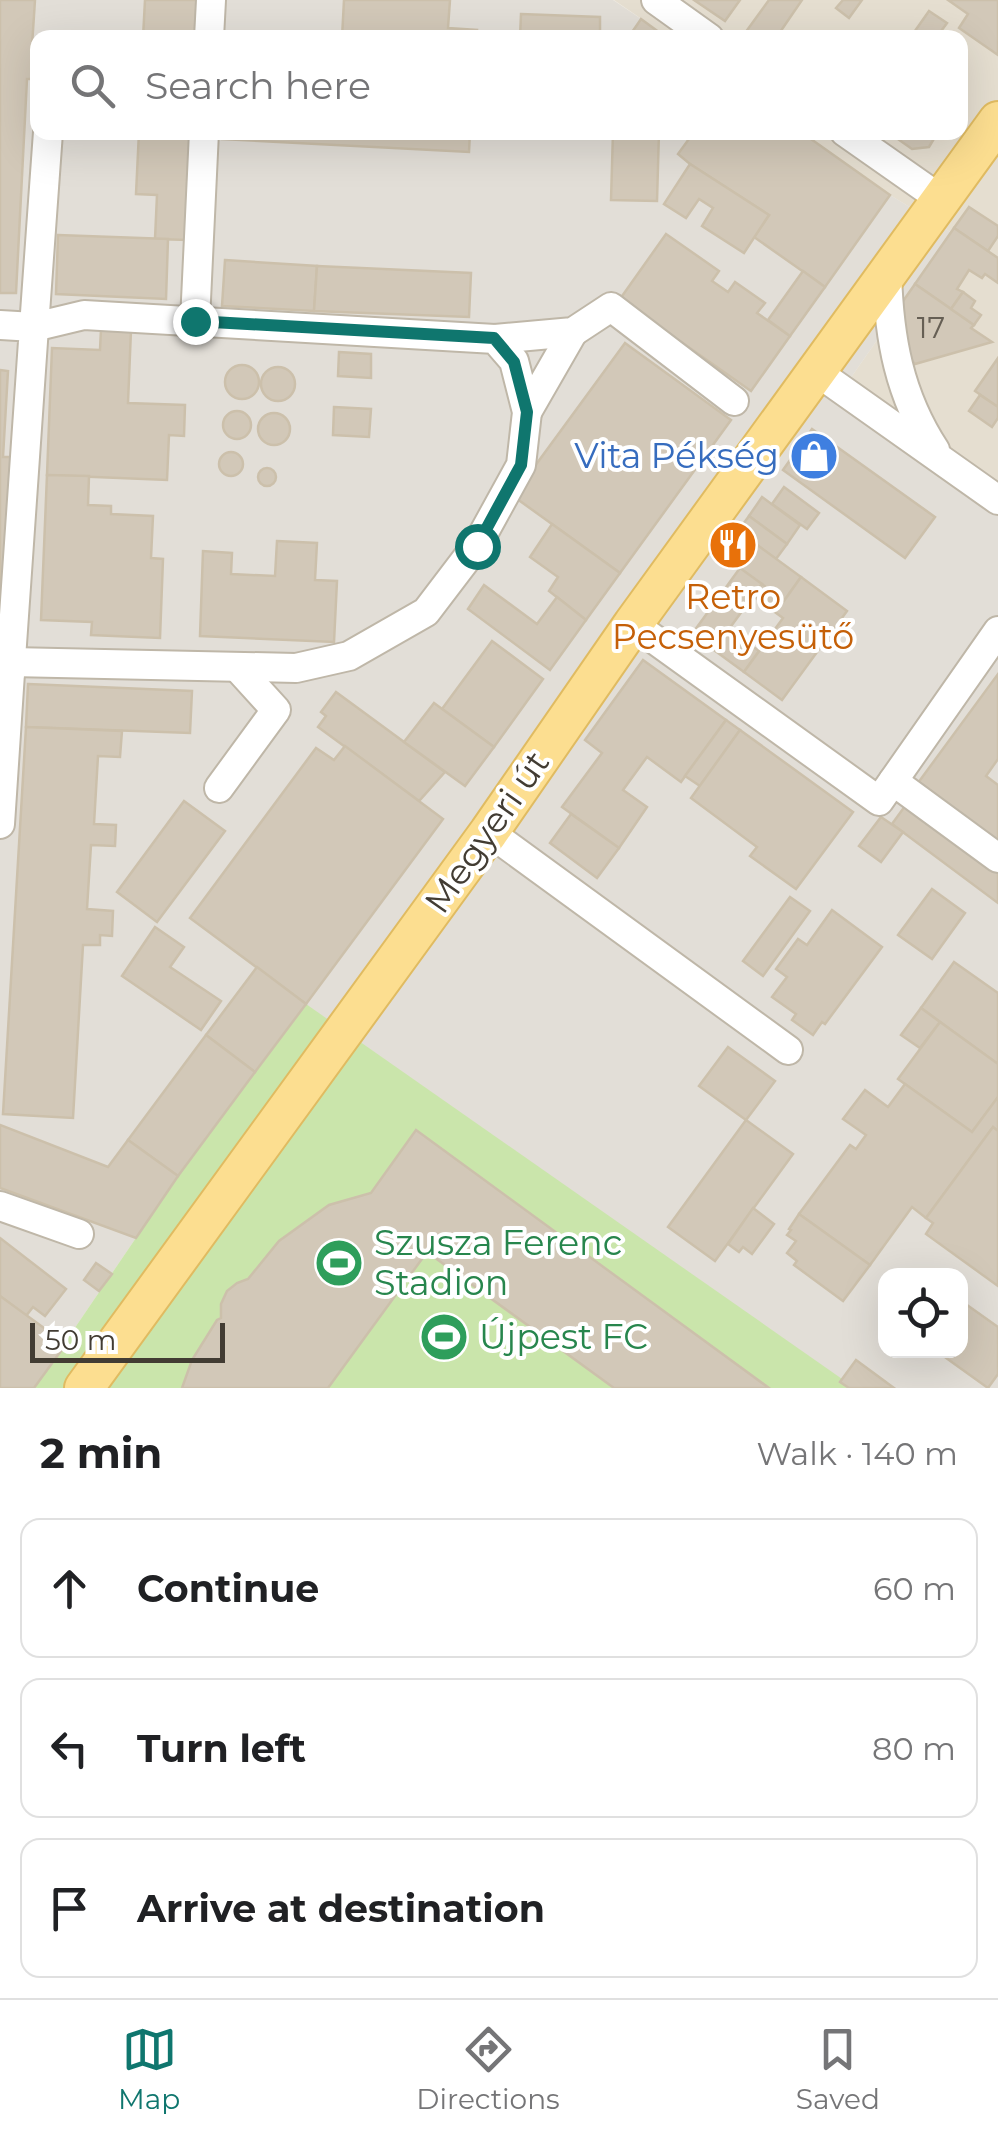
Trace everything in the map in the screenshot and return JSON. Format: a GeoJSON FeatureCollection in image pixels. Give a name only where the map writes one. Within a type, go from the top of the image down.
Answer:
{"type":"FeatureCollection","features":[{"type":"Feature","properties":{"kind":"main road","name":"Megyeri út"},"geometry":{"type":"LineString","coordinates":[[84,1388],[489,832],[632,624],[998,121]]}},
{"type":"Feature","properties":{"kind":"street"},"geometry":{"type":"LineString","coordinates":[[209,30],[211,0]]}},
{"type":"Feature","properties":{"kind":"street"},"geometry":{"type":"LineString","coordinates":[[656,0],[699,30]]}},
{"type":"Feature","properties":{"kind":"street"},"geometry":{"type":"LineString","coordinates":[[0,824],[7,669],[47,140]]}},
{"type":"Feature","properties":{"kind":"street"},"geometry":{"type":"LineString","coordinates":[[195,321],[204,140]]}},
{"type":"Feature","properties":{"kind":"street"},"geometry":{"type":"LineString","coordinates":[[856,140],[942,200]]}},
{"type":"Feature","properties":{"kind":"street"},"geometry":{"type":"LineString","coordinates":[[886,274],[898,372],[918,424],[941,459]]}},
{"type":"Feature","properties":{"kind":"street"},"geometry":{"type":"LineString","coordinates":[[527,412],[573,332],[611,307],[734,400]]}},
{"type":"Feature","properties":{"kind":"street"},"geometry":{"type":"LineString","coordinates":[[0,325],[34,327],[84,315],[494,338],[573,332]]}},
{"type":"Feature","properties":{"kind":"street"},"geometry":{"type":"LineString","coordinates":[[7,669],[296,668],[349,656],[426,612],[477,546],[521,465],[527,412],[514,362],[494,338]]}},
{"type":"Feature","properties":{"kind":"street"},"geometry":{"type":"LineString","coordinates":[[817,372],[998,500]]}},
{"type":"Feature","properties":{"kind":"street"},"geometry":{"type":"LineString","coordinates":[[632,624],[879,800],[998,631]]}},
{"type":"Feature","properties":{"kind":"street"},"geometry":{"type":"LineString","coordinates":[[219,788],[276,710],[237,667]]}},
{"type":"Feature","properties":{"kind":"street"},"geometry":{"type":"LineString","coordinates":[[893,781],[998,858]]}},
{"type":"Feature","properties":{"kind":"street"},"geometry":{"type":"LineString","coordinates":[[489,832],[788,1050]]}},
{"type":"Feature","properties":{"kind":"street"},"geometry":{"type":"LineString","coordinates":[[0,1206],[79,1234]]}},
{"type":"Feature","properties":{"kind":"shaded area"},"geometry":{"type":"Polygon","coordinates":[[[0,0],[613,0],[658,30],[30,30],[30,140],[812,140],[952,233],[838,396],[998,509],[998,1388],[855,1388],[178,1176],[34,1388],[0,1388],[0,0]]]}},
{"type":"Feature","properties":{"kind":"shaded area"},"geometry":{"type":"Polygon","coordinates":[[[614,0],[998,0],[998,509],[838,396],[952,233],[812,140],[968,140],[968,30],[658,30],[614,0]]]}},
{"type":"Feature","properties":{"kind":"green space"},"geometry":{"type":"Polygon","coordinates":[[[306,1004],[855,1388],[34,1388],[178,1176],[306,1004]]]}},
{"type":"Feature","properties":{"kind":"building"},"geometry":{"type":"Polygon","coordinates":[[[0,0],[35,0],[33,30],[30,30],[16,293],[0,293],[0,0]]]}},
{"type":"Feature","properties":{"kind":"building"},"geometry":{"type":"Polygon","coordinates":[[[145,0],[199,0],[197,30],[143,30],[145,0]]]}},
{"type":"Feature","properties":{"kind":"building"},"geometry":{"type":"Polygon","coordinates":[[[344,0],[450,0],[448,28],[477,30],[342,30],[344,0]]]}},
{"type":"Feature","properties":{"kind":"building"},"geometry":{"type":"Polygon","coordinates":[[[694,0],[740,0],[725,21],[694,0]]]}},
{"type":"Feature","properties":{"kind":"building"},"geometry":{"type":"Polygon","coordinates":[[[769,0],[802,0],[781,30],[747,30],[769,0]]]}},
{"type":"Feature","properties":{"kind":"building"},"geometry":{"type":"Polygon","coordinates":[[[843,0],[862,0],[849,18],[836,8],[843,0]]]}},
{"type":"Feature","properties":{"kind":"building"},"geometry":{"type":"Polygon","coordinates":[[[948,0],[998,0],[998,55],[968,34],[968,30],[959,28],[968,14],[948,0]]]}},
{"type":"Feature","properties":{"kind":"building"},"geometry":{"type":"Polygon","coordinates":[[[929,11],[947,23],[942,30],[916,30],[929,11]]]}},
{"type":"Feature","properties":{"kind":"building"},"geometry":{"type":"Polygon","coordinates":[[[521,14],[600,17],[600,30],[520,30],[521,14]]]}},
{"type":"Feature","properties":{"kind":"building"},"geometry":{"type":"Polygon","coordinates":[[[641,19],[656,30],[633,30],[641,19]]]}},
{"type":"Feature","properties":{"kind":"building"},"geometry":{"type":"Polygon","coordinates":[[[139,140],[193,140],[188,240],[155,239],[157,195],[136,194],[139,140]]]}},
{"type":"Feature","properties":{"kind":"building"},"geometry":{"type":"Polygon","coordinates":[[[241,140],[470,140],[469,152],[241,140]]]}},
{"type":"Feature","properties":{"kind":"building"},"geometry":{"type":"Polygon","coordinates":[[[613,140],[659,140],[657,201],[611,200],[613,140]]]}},
{"type":"Feature","properties":{"kind":"building"},"geometry":{"type":"Polygon","coordinates":[[[688,140],[812,140],[890,195],[825,287],[754,237],[769,215],[678,154],[688,140]]]}},
{"type":"Feature","properties":{"kind":"building"},"geometry":{"type":"Polygon","coordinates":[[[899,140],[933,140],[929,147],[912,149],[899,140]]]}},
{"type":"Feature","properties":{"kind":"building"},"geometry":{"type":"Polygon","coordinates":[[[690,164],[769,215],[744,253],[702,226],[713,208],[699,199],[686,218],[664,204],[690,164]]]}},
{"type":"Feature","properties":{"kind":"building"},"geometry":{"type":"Polygon","coordinates":[[[969,207],[998,226],[998,236],[988,251],[954,228],[969,207]]]}},
{"type":"Feature","properties":{"kind":"building"},"geometry":{"type":"Polygon","coordinates":[[[954,228],[998,258],[998,283],[969,270],[957,289],[963,292],[951,309],[915,284],[954,228]]]}},
{"type":"Feature","properties":{"kind":"building"},"geometry":{"type":"Polygon","coordinates":[[[666,234],[719,271],[712,281],[728,292],[735,282],[765,303],[757,313],[790,336],[751,391],[620,299],[666,234]]]}},
{"type":"Feature","properties":{"kind":"building"},"geometry":{"type":"Polygon","coordinates":[[[58,235],[168,239],[166,299],[56,294],[58,235]]]}},
{"type":"Feature","properties":{"kind":"building"},"geometry":{"type":"Polygon","coordinates":[[[225,260],[317,266],[314,311],[222,306],[225,260]]]}},
{"type":"Feature","properties":{"kind":"building"},"geometry":{"type":"Polygon","coordinates":[[[317,266],[471,273],[469,317],[314,311],[317,266]]]}},
{"type":"Feature","properties":{"kind":"building"},"geometry":{"type":"Polygon","coordinates":[[[803,271],[825,287],[790,336],[768,320],[803,271]]]}},
{"type":"Feature","properties":{"kind":"building"},"geometry":{"type":"Polygon","coordinates":[[[915,284],[992,342],[915,364],[908,356],[901,304],[915,284]]]}},
{"type":"Feature","properties":{"kind":"building"},"geometry":{"type":"Polygon","coordinates":[[[963,292],[975,301],[971,308],[981,315],[974,325],[951,309],[963,292]]]}},
{"type":"Feature","properties":{"kind":"building"},"geometry":{"type":"Polygon","coordinates":[[[101,329],[131,330],[128,403],[185,405],[184,436],[169,435],[167,480],[47,475],[52,348],[100,350],[101,329]]]}},
{"type":"Feature","properties":{"kind":"building"},"geometry":{"type":"Polygon","coordinates":[[[625,343],[731,420],[620,573],[513,496],[625,343]]]}},
{"type":"Feature","properties":{"kind":"building"},"geometry":{"type":"Polygon","coordinates":[[[339,352],[371,354],[371,378],[338,376],[339,352]]]}},
{"type":"Feature","properties":{"kind":"building"},"geometry":{"type":"Polygon","coordinates":[[[998,358],[998,407],[975,391],[998,358]]]}},
{"type":"Feature","properties":{"kind":"building"},"geometry":{"type":"Polygon","coordinates":[[[242,365],[254,370],[259,382],[254,394],[242,399],[230,394],[225,382],[230,370],[242,365]]]}},
{"type":"Feature","properties":{"kind":"building"},"geometry":{"type":"Polygon","coordinates":[[[278,367],[290,372],[295,384],[290,396],[278,401],[266,396],[261,384],[266,372],[278,367]]]}},
{"type":"Feature","properties":{"kind":"building"},"geometry":{"type":"Polygon","coordinates":[[[0,370],[8,371],[3,457],[18,457],[0,642],[0,370]]]}},
{"type":"Feature","properties":{"kind":"building"},"geometry":{"type":"Polygon","coordinates":[[[980,395],[998,407],[998,418],[992,427],[969,411],[980,395]]]}},
{"type":"Feature","properties":{"kind":"building"},"geometry":{"type":"Polygon","coordinates":[[[334,407],[371,409],[369,437],[333,435],[334,407]]]}},
{"type":"Feature","properties":{"kind":"building"},"geometry":{"type":"Polygon","coordinates":[[[237,411],[247,415],[251,425],[247,435],[237,439],[227,435],[223,425],[227,415],[237,411]]]}},
{"type":"Feature","properties":{"kind":"building"},"geometry":{"type":"Polygon","coordinates":[[[274,413],[285,418],[290,429],[285,440],[274,445],[263,440],[258,429],[263,418],[274,413]]]}},
{"type":"Feature","properties":{"kind":"building"},"geometry":{"type":"Polygon","coordinates":[[[812,429],[935,517],[905,558],[783,470],[812,429]]]}},
{"type":"Feature","properties":{"kind":"building"},"geometry":{"type":"Polygon","coordinates":[[[231,452],[240,455],[240,473],[231,476],[222,473],[219,464],[222,455],[231,452]]]}},
{"type":"Feature","properties":{"kind":"building"},"geometry":{"type":"Polygon","coordinates":[[[267,468],[276,477],[267,486],[258,477],[267,468]]]}},
{"type":"Feature","properties":{"kind":"building"},"geometry":{"type":"Polygon","coordinates":[[[47,475],[89,476],[88,505],[111,506],[111,514],[153,516],[151,558],[163,559],[160,638],[91,635],[92,622],[41,620],[47,475]]]}},
{"type":"Feature","properties":{"kind":"building"},"geometry":{"type":"Polygon","coordinates":[[[784,487],[819,513],[807,529],[772,504],[784,487]]]}},
{"type":"Feature","properties":{"kind":"building"},"geometry":{"type":"Polygon","coordinates":[[[762,497],[800,525],[787,544],[749,516],[762,497]]]}},
{"type":"Feature","properties":{"kind":"building"},"geometry":{"type":"Polygon","coordinates":[[[749,516],[787,544],[776,559],[738,531],[749,516]]]}},
{"type":"Feature","properties":{"kind":"building"},"geometry":{"type":"Polygon","coordinates":[[[552,524],[620,573],[586,620],[549,591],[558,577],[530,557],[552,524]]]}},
{"type":"Feature","properties":{"kind":"building"},"geometry":{"type":"Polygon","coordinates":[[[738,531],[801,577],[784,601],[720,554],[738,531]]]}},
{"type":"Feature","properties":{"kind":"building"},"geometry":{"type":"Polygon","coordinates":[[[277,541],[317,543],[315,580],[337,581],[334,642],[200,636],[203,551],[232,553],[231,574],[275,576],[277,541]]]}},
{"type":"Feature","properties":{"kind":"building"},"geometry":{"type":"Polygon","coordinates":[[[740,568],[762,584],[729,629],[759,651],[744,672],[692,634],[740,568]]]}},
{"type":"Feature","properties":{"kind":"building"},"geometry":{"type":"Polygon","coordinates":[[[801,577],[847,611],[782,700],[744,672],[783,618],[753,596],[762,584],[784,601],[801,577]]]}},
{"type":"Feature","properties":{"kind":"building"},"geometry":{"type":"Polygon","coordinates":[[[484,585],[537,624],[557,597],[586,620],[550,670],[468,609],[484,585]]]}},
{"type":"Feature","properties":{"kind":"building"},"geometry":{"type":"Polygon","coordinates":[[[492,641],[543,679],[494,747],[442,709],[492,641]]]}},
{"type":"Feature","properties":{"kind":"building"},"geometry":{"type":"Polygon","coordinates":[[[643,660],[726,720],[681,782],[647,757],[623,790],[647,807],[619,848],[562,807],[602,753],[585,740],[643,660]]]}},
{"type":"Feature","properties":{"kind":"building"},"geometry":{"type":"Polygon","coordinates":[[[998,674],[998,759],[986,776],[998,785],[998,847],[915,787],[998,674]]]}},
{"type":"Feature","properties":{"kind":"building"},"geometry":{"type":"Polygon","coordinates":[[[28,684],[192,691],[190,733],[26,727],[28,684]]]}},
{"type":"Feature","properties":{"kind":"building"},"geometry":{"type":"Polygon","coordinates":[[[336,692],[445,772],[419,801],[318,727],[326,716],[321,712],[336,692]]]}},
{"type":"Feature","properties":{"kind":"building"},"geometry":{"type":"Polygon","coordinates":[[[434,703],[494,747],[465,786],[404,742],[434,703]]]}},
{"type":"Feature","properties":{"kind":"building"},"geometry":{"type":"Polygon","coordinates":[[[726,720],[740,730],[700,786],[685,776],[726,720]]]}},
{"type":"Feature","properties":{"kind":"building"},"geometry":{"type":"Polygon","coordinates":[[[26,727],[122,731],[120,757],[98,756],[94,824],[116,825],[115,846],[91,845],[87,909],[113,911],[112,936],[100,935],[100,945],[83,945],[73,1118],[3,1114],[26,727]]]}},
{"type":"Feature","properties":{"kind":"building"},"geometry":{"type":"Polygon","coordinates":[[[740,730],[853,812],[796,889],[750,856],[757,847],[691,798],[740,730]]]}},
{"type":"Feature","properties":{"kind":"building"},"geometry":{"type":"Polygon","coordinates":[[[345,746],[443,819],[306,1004],[190,918],[316,748],[334,760],[345,746]]]}},
{"type":"Feature","properties":{"kind":"building"},"geometry":{"type":"Polygon","coordinates":[[[184,801],[225,831],[157,922],[117,892],[184,801]]]}},
{"type":"Feature","properties":{"kind":"building"},"geometry":{"type":"Polygon","coordinates":[[[908,802],[998,868],[998,903],[892,824],[908,802]]]}},
{"type":"Feature","properties":{"kind":"building"},"geometry":{"type":"Polygon","coordinates":[[[571,814],[619,848],[597,878],[550,843],[571,814]]]}},
{"type":"Feature","properties":{"kind":"building"},"geometry":{"type":"Polygon","coordinates":[[[881,817],[903,832],[881,862],[859,846],[881,817]]]}},
{"type":"Feature","properties":{"kind":"building"},"geometry":{"type":"Polygon","coordinates":[[[932,889],[965,913],[932,959],[898,935],[932,889]]]}},
{"type":"Feature","properties":{"kind":"building"},"geometry":{"type":"Polygon","coordinates":[[[790,897],[810,911],[763,976],[743,961],[790,897]]]}},
{"type":"Feature","properties":{"kind":"building"},"geometry":{"type":"Polygon","coordinates":[[[832,910],[882,947],[813,1035],[792,1020],[796,1014],[772,997],[787,977],[776,969],[798,939],[807,945],[832,910]]]}},
{"type":"Feature","properties":{"kind":"building"},"geometry":{"type":"Polygon","coordinates":[[[155,927],[184,947],[170,967],[221,1001],[201,1030],[122,976],[155,927]]]}},
{"type":"Feature","properties":{"kind":"building"},"geometry":{"type":"Polygon","coordinates":[[[954,962],[998,993],[998,1064],[921,1008],[954,962]]]}},
{"type":"Feature","properties":{"kind":"building"},"geometry":{"type":"Polygon","coordinates":[[[257,967],[306,1004],[255,1072],[206,1035],[257,967]]]}},
{"type":"Feature","properties":{"kind":"building"},"geometry":{"type":"Polygon","coordinates":[[[921,1008],[940,1022],[920,1048],[901,1035],[921,1008]]]}},
{"type":"Feature","properties":{"kind":"building"},"geometry":{"type":"Polygon","coordinates":[[[940,1022],[998,1064],[998,1097],[972,1132],[898,1079],[940,1022]]]}},
{"type":"Feature","properties":{"kind":"building"},"geometry":{"type":"Polygon","coordinates":[[[206,1035],[255,1072],[178,1176],[128,1140],[206,1035]]]}},
{"type":"Feature","properties":{"kind":"building"},"geometry":{"type":"Polygon","coordinates":[[[728,1047],[775,1081],[746,1120],[699,1086],[728,1047]]]}},
{"type":"Feature","properties":{"kind":"building"},"geometry":{"type":"Polygon","coordinates":[[[905,1084],[972,1132],[998,1097],[998,1131],[993,1127],[926,1218],[912,1207],[870,1265],[799,1214],[850,1145],[856,1149],[866,1135],[843,1119],[865,1090],[888,1107],[905,1084]]]}},
{"type":"Feature","properties":{"kind":"building"},"geometry":{"type":"Polygon","coordinates":[[[746,1120],[793,1154],[715,1261],[668,1227],[746,1120]]]}},
{"type":"Feature","properties":{"kind":"building"},"geometry":{"type":"Polygon","coordinates":[[[0,1125],[108,1167],[128,1140],[178,1176],[136,1238],[0,1188],[0,1125]]]}},
{"type":"Feature","properties":{"kind":"building"},"geometry":{"type":"Polygon","coordinates":[[[993,1127],[998,1131],[998,1286],[926,1234],[933,1223],[926,1218],[993,1127]]]}},
{"type":"Feature","properties":{"kind":"building","name":"Szusza Ferenc Stadion"},"geometry":{"type":"Polygon","coordinates":[[[416,1130],[769,1388],[614,1388],[427,1252],[328,1388],[182,1388],[192,1360],[221,1318],[221,1304],[227,1291],[248,1279],[279,1241],[329,1205],[371,1193],[416,1130]]]}},
{"type":"Feature","properties":{"kind":"building"},"geometry":{"type":"Polygon","coordinates":[[[753,1208],[774,1224],[752,1254],[743,1247],[739,1252],[728,1244],[753,1208]]]}},
{"type":"Feature","properties":{"kind":"building"},"geometry":{"type":"Polygon","coordinates":[[[799,1214],[870,1265],[843,1301],[794,1265],[797,1261],[787,1253],[796,1241],[787,1235],[799,1214]]]}},
{"type":"Feature","properties":{"kind":"building"},"geometry":{"type":"Polygon","coordinates":[[[0,1238],[66,1289],[45,1316],[33,1307],[26,1316],[0,1296],[0,1238]]]}},
{"type":"Feature","properties":{"kind":"building"},"geometry":{"type":"Polygon","coordinates":[[[96,1263],[112,1274],[99,1291],[84,1280],[96,1263]]]}},
{"type":"Feature","properties":{"kind":"building"},"geometry":{"type":"Polygon","coordinates":[[[0,1296],[66,1344],[34,1388],[0,1388],[0,1296]]]}},
{"type":"Feature","properties":{"kind":"building"},"geometry":{"type":"Polygon","coordinates":[[[968,1306],[998,1327],[998,1374],[988,1388],[946,1358],[968,1358],[968,1306]]]}},
{"type":"Feature","properties":{"kind":"building"},"geometry":{"type":"Polygon","coordinates":[[[856,1360],[894,1388],[849,1388],[840,1382],[856,1360]]]}},
{"type":"Feature","properties":{"kind":"place","name":"Vita Pékség"},"geometry":{"type":"Point","coordinates":[814,456]}},
{"type":"Feature","properties":{"kind":"place","name":"Retro Pecsenyesütő"},"geometry":{"type":"Point","coordinates":[733,545]}},
{"type":"Feature","properties":{"kind":"place","name":"Szusza Ferenc Stadion"},"geometry":{"type":"Point","coordinates":[339,1263]}},
{"type":"Feature","properties":{"kind":"place","name":"Újpest FC"},"geometry":{"type":"Point","coordinates":[444,1337]}},
{"type":"Feature","properties":{"kind":"route"},"geometry":{"type":"LineString","coordinates":[[195,321],[494,338],[514,362],[527,412],[521,465],[477,546]]}}]}
